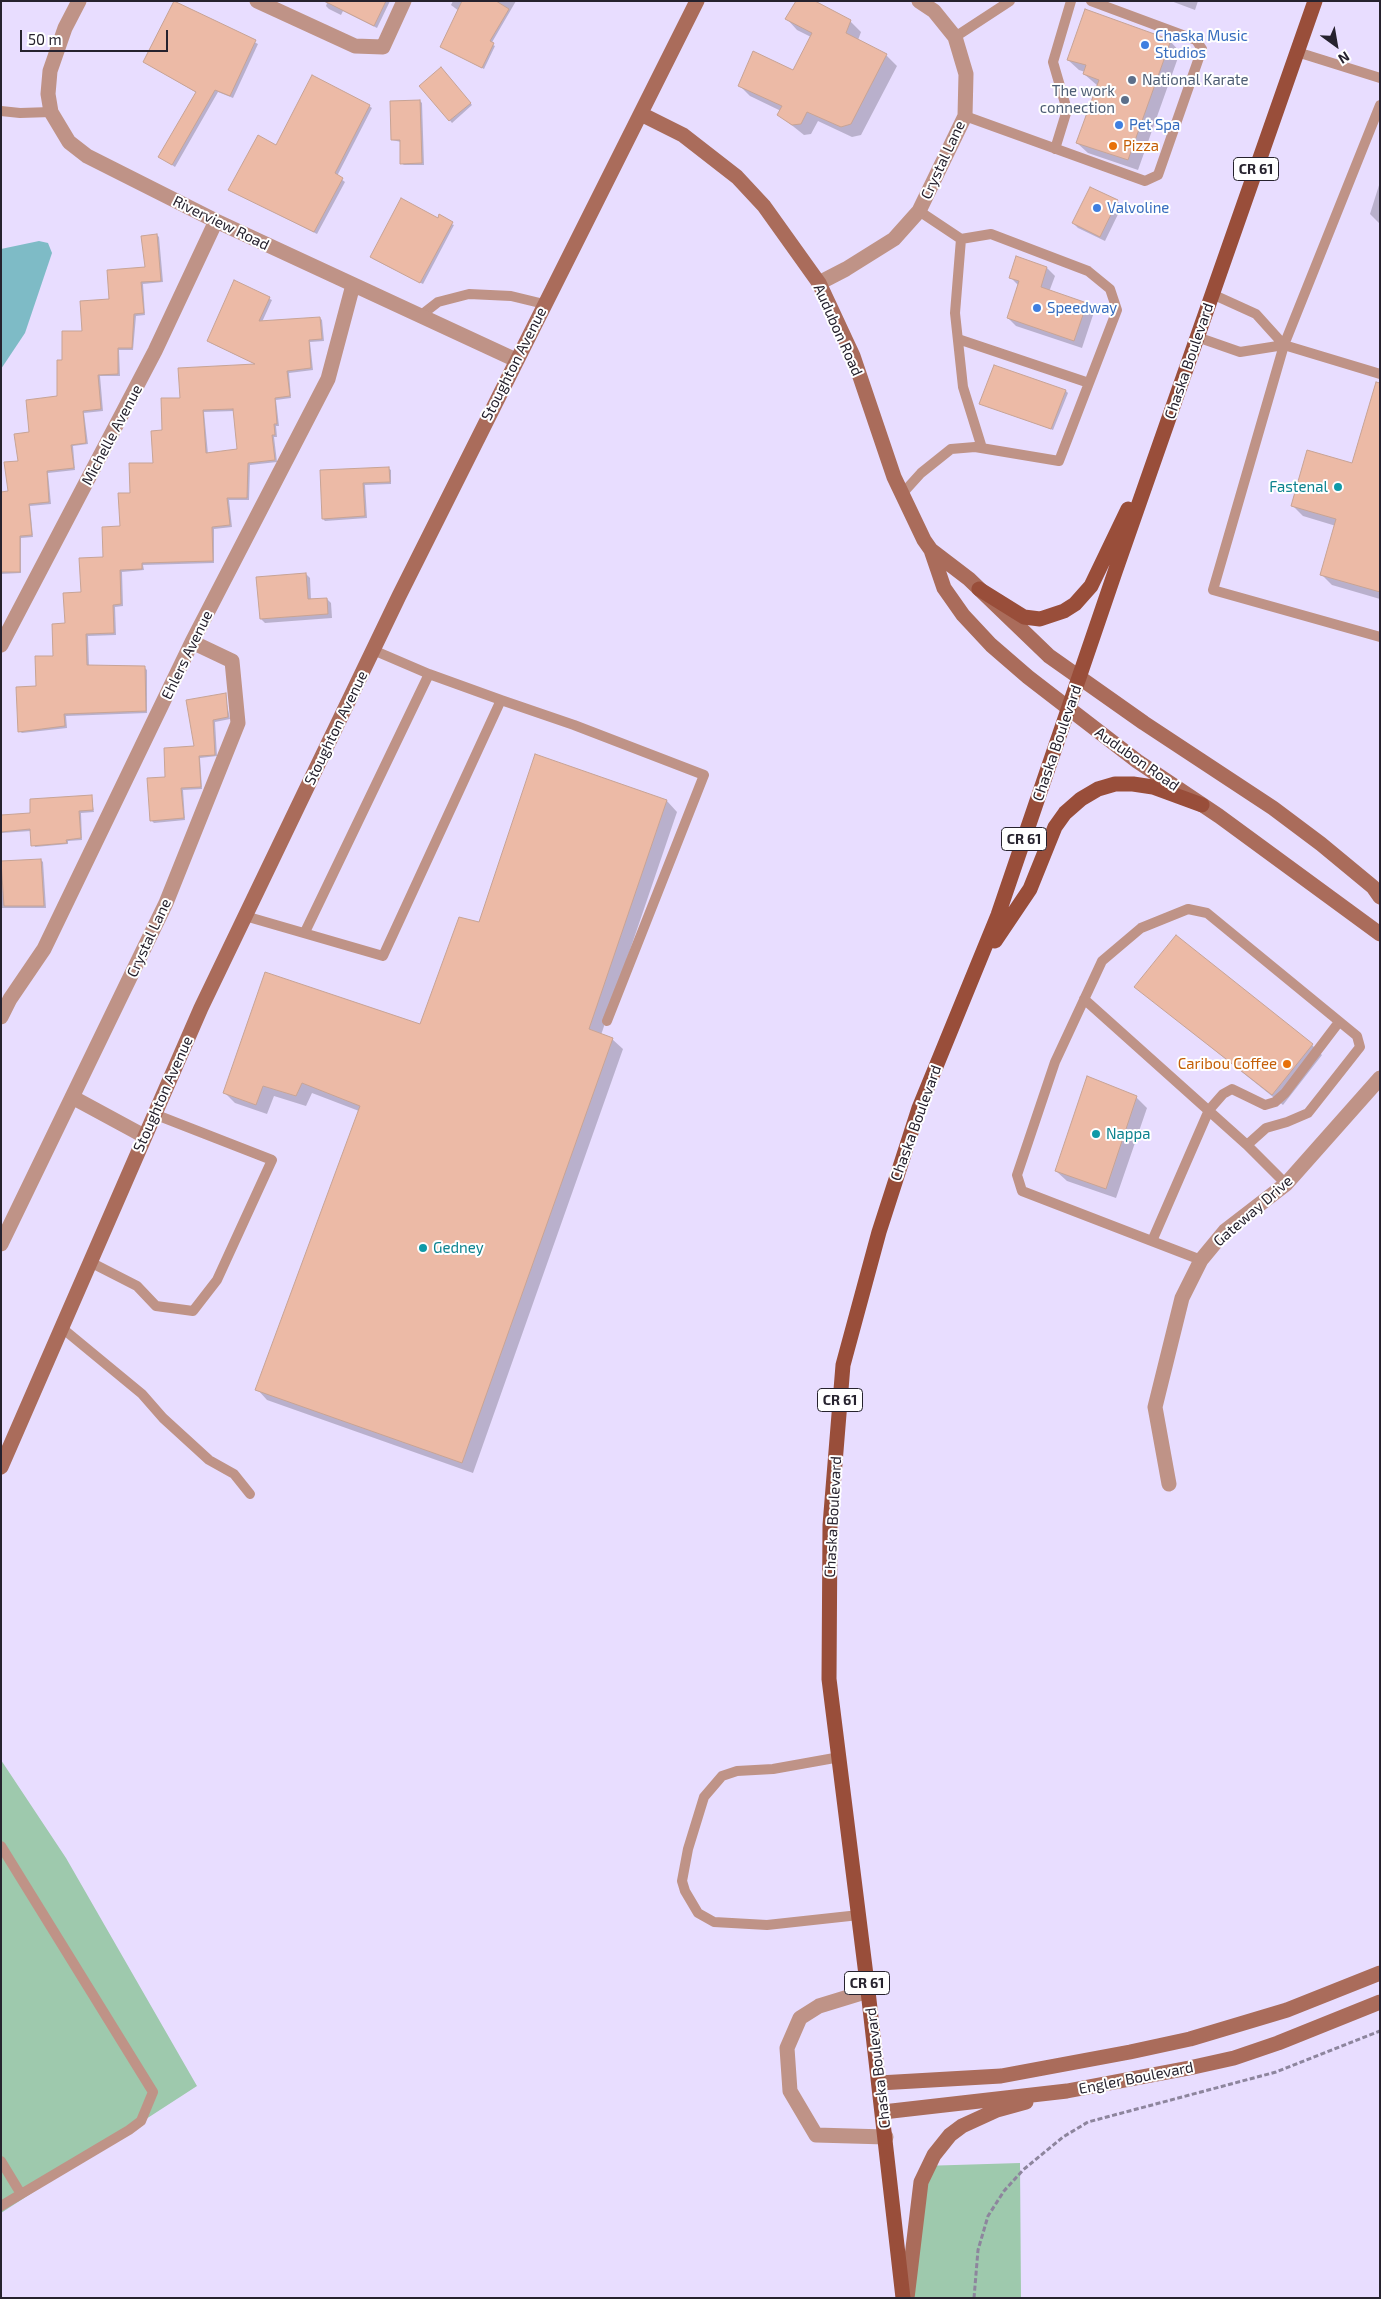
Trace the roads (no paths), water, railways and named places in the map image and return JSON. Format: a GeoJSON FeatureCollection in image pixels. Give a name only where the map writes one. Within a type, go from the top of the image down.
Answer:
{"type":"FeatureCollection","features":[{"type":"Feature","properties":{"kind":"main road","name":"Chaska Boulevard"},"geometry":{"type":"LineString","coordinates":[[905,2298],[829,1679],[830,1525],[843,1365],[879,1232],[919,1108],[998,915],[1151,468],[1315,1]]}},
{"type":"Feature","properties":{"kind":"main road"},"geometry":{"type":"LineString","coordinates":[[979,589],[1024,617],[1040,619],[1064,611],[1075,604],[1091,586],[1127,510],[1151,468]]}},
{"type":"Feature","properties":{"kind":"main road"},"geometry":{"type":"LineString","coordinates":[[977,967],[1030,890],[1055,827],[1065,813],[1081,799],[1098,789],[1115,784],[1133,784],[1153,787],[1202,805]]}},
{"type":"Feature","properties":{"kind":"street","name":"Riverview Road"},"geometry":{"type":"LineString","coordinates":[[79,1],[66,28],[50,71],[48,94],[51,112],[69,142],[87,156],[216,221],[516,360]]}},
{"type":"Feature","properties":{"kind":"street"},"geometry":{"type":"LineString","coordinates":[[257,1],[355,46],[382,47],[404,1]]}},
{"type":"Feature","properties":{"kind":"street","name":"Stoughton Avenue"},"geometry":{"type":"LineString","coordinates":[[1,1467],[144,1136],[245,916],[516,360],[697,1]]}},
{"type":"Feature","properties":{"kind":"street","name":"Crystal Lane"},"geometry":{"type":"LineString","coordinates":[[819,283],[894,240],[919,211],[965,116],[966,74],[955,37],[934,12],[919,1]]}},
{"type":"Feature","properties":{"kind":"street","name":"Audubon Road"},"geometry":{"type":"LineString","coordinates":[[641,114],[682,135],[737,176],[764,206],[819,283],[852,356],[876,430],[902,494],[924,540],[931,550],[979,589],[1049,656],[1230,782],[1273,808],[1343,862],[1373,887],[1380,897]]}},
{"type":"Feature","properties":{"kind":"street","name":"Michelle Avenue"},"geometry":{"type":"LineString","coordinates":[[1,645],[155,351],[216,221]]}},
{"type":"Feature","properties":{"kind":"street","name":"Ehlers Avenue"},"geometry":{"type":"LineString","coordinates":[[1,1017],[6,997],[44,949],[192,642],[328,379],[353,285]]}},
{"type":"Feature","properties":{"kind":"street","name":"Audubon Road"},"geometry":{"type":"LineString","coordinates":[[931,550],[944,588],[963,615],[1006,658],[1137,761],[1202,805],[1380,934]]}},
{"type":"Feature","properties":{"kind":"street","name":"Crystal Lane"},"geometry":{"type":"LineString","coordinates":[[1,1244],[166,903],[238,723],[232,661],[192,642]]}},
{"type":"Feature","properties":{"kind":"street","name":"Gateway Drive"},"geometry":{"type":"LineString","coordinates":[[1169,1484],[1155,1407],[1182,1298],[1201,1260],[1225,1232],[1286,1184],[1380,1078]]}},
{"type":"Feature","properties":{"kind":"street"},"geometry":{"type":"LineString","coordinates":[[72,1097],[144,1136]]}},
{"type":"Feature","properties":{"kind":"street"},"geometry":{"type":"LineString","coordinates":[[879,2083],[1001,2076],[1190,2039],[1287,2010],[1380,1973]]}},
{"type":"Feature","properties":{"kind":"street"},"geometry":{"type":"LineString","coordinates":[[868,1991],[819,2006],[800,2018],[787,2048],[790,2090],[816,2135],[886,2137]]}},
{"type":"Feature","properties":{"kind":"street","name":"Engler Boulevard"},"geometry":{"type":"LineString","coordinates":[[883,2112],[1067,2091],[1234,2058],[1304,2033],[1380,2002]]}},
{"type":"Feature","properties":{"kind":"street"},"geometry":{"type":"LineString","coordinates":[[905,2298],[921,2182],[934,2155],[950,2136],[978,2117],[1067,2091]]}},
{"type":"Feature","properties":{"kind":"lane"},"geometry":{"type":"LineString","coordinates":[[955,37],[1010,1]]}},
{"type":"Feature","properties":{"kind":"lane"},"geometry":{"type":"LineString","coordinates":[[1056,149],[1067,110],[1053,62],[1071,1]]}},
{"type":"Feature","properties":{"kind":"lane"},"geometry":{"type":"LineString","coordinates":[[965,116],[1145,181],[1158,175],[1202,49],[1196,40],[1091,1]]}},
{"type":"Feature","properties":{"kind":"lane"},"geometry":{"type":"LineString","coordinates":[[1297,52],[1380,78]]}},
{"type":"Feature","properties":{"kind":"lane"},"geometry":{"type":"LineString","coordinates":[[1380,104],[1284,345],[1213,590],[1380,637]]}},
{"type":"Feature","properties":{"kind":"lane"},"geometry":{"type":"LineString","coordinates":[[1,111],[20,114],[51,112]]}},
{"type":"Feature","properties":{"kind":"lane"},"geometry":{"type":"LineString","coordinates":[[902,494],[925,469],[951,449],[982,448],[1059,461],[1117,310],[1110,289],[1088,270],[991,234],[961,238],[919,211]]}},
{"type":"Feature","properties":{"kind":"lane"},"geometry":{"type":"LineString","coordinates":[[961,238],[955,313],[963,387],[982,448]]}},
{"type":"Feature","properties":{"kind":"lane"},"geometry":{"type":"LineString","coordinates":[[420,316],[438,302],[469,294],[511,296],[544,304]]}},
{"type":"Feature","properties":{"kind":"lane"},"geometry":{"type":"LineString","coordinates":[[1212,294],[1256,314],[1284,345]]}},
{"type":"Feature","properties":{"kind":"lane"},"geometry":{"type":"LineString","coordinates":[[1197,337],[1240,352],[1284,345],[1380,374]]}},
{"type":"Feature","properties":{"kind":"lane"},"geometry":{"type":"LineString","coordinates":[[958,339],[1089,383]]}},
{"type":"Feature","properties":{"kind":"lane"},"geometry":{"type":"LineString","coordinates":[[373,650],[429,674],[574,725],[704,775],[607,1021]]}},
{"type":"Feature","properties":{"kind":"lane"},"geometry":{"type":"LineString","coordinates":[[305,932],[429,674]]}},
{"type":"Feature","properties":{"kind":"lane"},"geometry":{"type":"LineString","coordinates":[[245,916],[383,956],[501,700]]}},
{"type":"Feature","properties":{"kind":"lane"},"geometry":{"type":"LineString","coordinates":[[1201,1260],[1022,1190],[1017,1175],[1055,1062],[1102,961],[1141,928],[1188,909],[1207,914],[1357,1036],[1360,1047],[1308,1113],[1288,1122],[1266,1128],[1247,1145]]}},
{"type":"Feature","properties":{"kind":"lane"},"geometry":{"type":"LineString","coordinates":[[1084,999],[1209,1110],[1286,1184]]}},
{"type":"Feature","properties":{"kind":"lane"},"geometry":{"type":"LineString","coordinates":[[1152,1241],[1209,1110],[1222,1094],[1232,1089],[1265,1105],[1275,1102],[1285,1093],[1340,1022]]}},
{"type":"Feature","properties":{"kind":"lane"},"geometry":{"type":"LineString","coordinates":[[90,1262],[137,1286],[156,1306],[193,1310],[218,1280],[272,1160],[154,1114]]}},
{"type":"Feature","properties":{"kind":"lane"},"geometry":{"type":"LineString","coordinates":[[62,1328],[142,1394],[163,1418],[209,1460],[234,1474],[250,1494]]}},
{"type":"Feature","properties":{"kind":"lane"},"geometry":{"type":"LineString","coordinates":[[840,1757],[773,1769],[737,1771],[722,1776],[704,1797],[688,1849],[682,1881],[685,1891],[698,1913],[714,1922],[767,1925],[859,1915]]}},
{"type":"Feature","properties":{"kind":"lane"},"geometry":{"type":"LineString","coordinates":[[1,1846],[153,2092],[141,2120],[129,2130],[1,2206]]}},
{"type":"Feature","properties":{"kind":"lane"},"geometry":{"type":"LineString","coordinates":[[1,2161],[21,2194]]}},
{"type":"Feature","properties":{"kind":"place","name":"Chaska Music Studios"},"geometry":{"type":"Point","coordinates":[1145,45]}},
{"type":"Feature","properties":{"kind":"place","name":"National Karate"},"geometry":{"type":"Point","coordinates":[1132,80]}},
{"type":"Feature","properties":{"kind":"place","name":"The work connection"},"geometry":{"type":"Point","coordinates":[1125,100]}},
{"type":"Feature","properties":{"kind":"place","name":"Pet Spa"},"geometry":{"type":"Point","coordinates":[1119,125]}},
{"type":"Feature","properties":{"kind":"place","name":"Pizza"},"geometry":{"type":"Point","coordinates":[1113,146]}},
{"type":"Feature","properties":{"kind":"place","name":"Valvoline"},"geometry":{"type":"Point","coordinates":[1097,208]}},
{"type":"Feature","properties":{"kind":"place","name":"Speedway"},"geometry":{"type":"Point","coordinates":[1037,308]}},
{"type":"Feature","properties":{"kind":"place","name":"Fastenal"},"geometry":{"type":"Point","coordinates":[1338,487]}},
{"type":"Feature","properties":{"kind":"place","name":"Caribou Coffee"},"geometry":{"type":"Point","coordinates":[1287,1064]}},
{"type":"Feature","properties":{"kind":"place","name":"Nappa"},"geometry":{"type":"Point","coordinates":[1096,1134]}},
{"type":"Feature","properties":{"kind":"place","name":"Gedney"},"geometry":{"type":"Point","coordinates":[423,1248]}}]}
